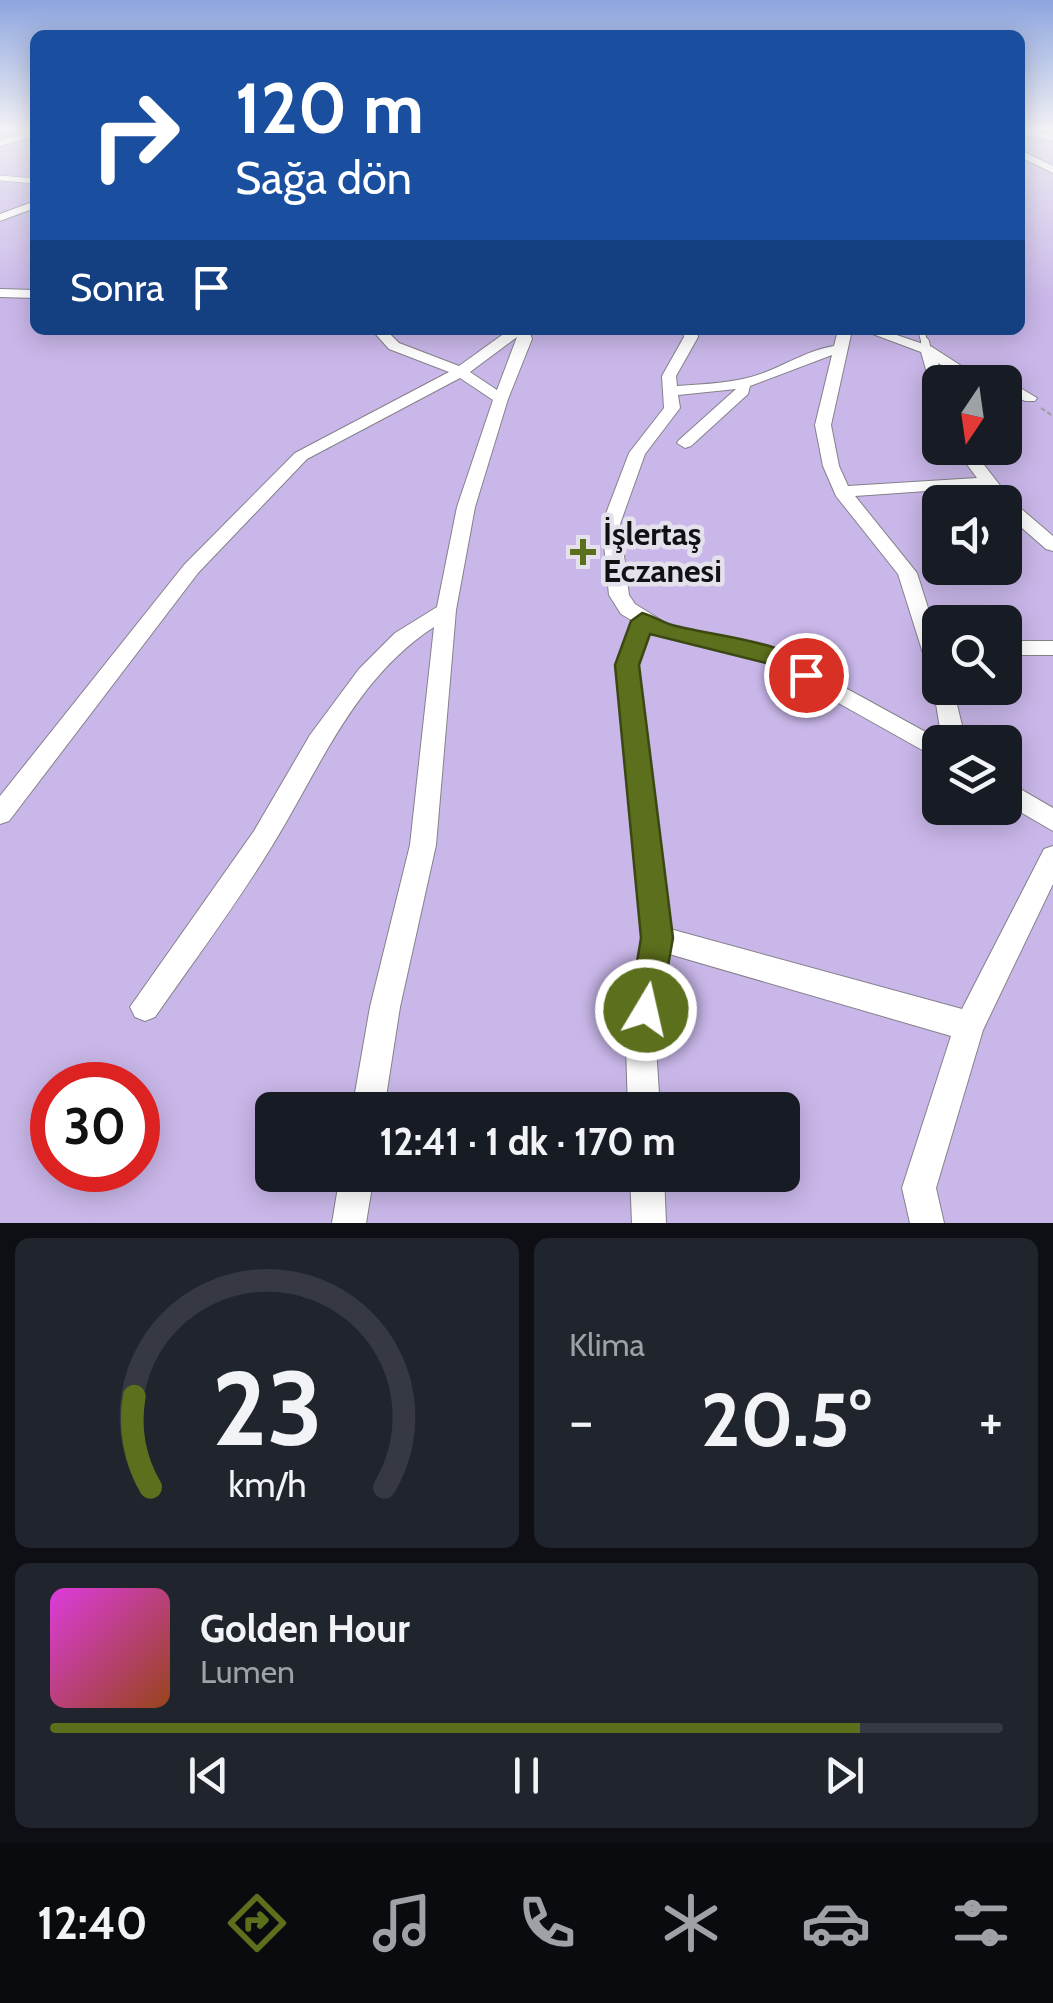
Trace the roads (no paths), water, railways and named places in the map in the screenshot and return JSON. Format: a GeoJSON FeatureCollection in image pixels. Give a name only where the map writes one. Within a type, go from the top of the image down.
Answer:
{"type":"FeatureCollection","features":[{"type":"Feature","properties":{"kind":"street"},"geometry":{"type":"LineString","coordinates":[[0,218],[30,206]]}},
{"type":"Feature","properties":{"kind":"street"},"geometry":{"type":"LineString","coordinates":[[0,294],[30,294]]}},
{"type":"Feature","properties":{"kind":"street"},"geometry":{"type":"LineString","coordinates":[[384,335],[394,346],[461,372],[502,399]]}},
{"type":"Feature","properties":{"kind":"street"},"geometry":{"type":"LineString","coordinates":[[0,814],[191,568],[301,456],[461,372],[513,335]]}},
{"type":"Feature","properties":{"kind":"street"},"geometry":{"type":"LineString","coordinates":[[371,1092],[385,1007],[423,845],[446,610],[466,507],[525,339],[523,335]]}},
{"type":"Feature","properties":{"kind":"street"},"geometry":{"type":"LineString","coordinates":[[691,335],[670,376],[672,408],[637,454],[611,524],[619,595],[642,621],[663,630],[773,656],[922,740]]}},
{"type":"Feature","properties":{"kind":"street"},"geometry":{"type":"LineString","coordinates":[[844,335],[823,425],[842,492],[907,573],[922,616]]}},
{"type":"Feature","properties":{"kind":"street"},"geometry":{"type":"LineString","coordinates":[[883,335],[943,357],[953,365]]}},
{"type":"Feature","properties":{"kind":"street"},"geometry":{"type":"LineString","coordinates":[[672,390],[743,384],[778,372],[813,353],[842,350]]}},
{"type":"Feature","properties":{"kind":"street"},"geometry":{"type":"LineString","coordinates":[[926,350],[930,365]]}},
{"type":"Feature","properties":{"kind":"street"},"geometry":{"type":"LineString","coordinates":[[685,443],[742,392],[743,384]]}},
{"type":"Feature","properties":{"kind":"street"},"geometry":{"type":"LineString","coordinates":[[1022,394],[1030,398]]}},
{"type":"Feature","properties":{"kind":"street"},"geometry":{"type":"LineString","coordinates":[[975,465],[989,485]]}},
{"type":"Feature","properties":{"kind":"street"},"geometry":{"type":"LineString","coordinates":[[842,492],[987,482]]}},
{"type":"Feature","properties":{"kind":"street"},"geometry":{"type":"LineString","coordinates":[[1022,518],[1053,545]]}},
{"type":"Feature","properties":{"kind":"street"},"geometry":{"type":"LineString","coordinates":[[145,1007],[263,839],[318,741],[368,674],[402,638],[446,610]]}},
{"type":"Feature","properties":{"kind":"street"},"geometry":{"type":"LineString","coordinates":[[642,621],[627,665],[657,938],[641,1046],[643,1092]]}},
{"type":"Feature","properties":{"kind":"street"},"geometry":{"type":"LineString","coordinates":[[1022,648],[1053,648]]}},
{"type":"Feature","properties":{"kind":"street"},"geometry":{"type":"LineString","coordinates":[[1022,801],[1053,821]]}},
{"type":"Feature","properties":{"kind":"street"},"geometry":{"type":"LineString","coordinates":[[927,1223],[919,1188],[969,1026],[1053,857]]}},
{"type":"Feature","properties":{"kind":"street"},"geometry":{"type":"LineString","coordinates":[[657,938],[969,1026]]}},
{"type":"Feature","properties":{"kind":"street"},"geometry":{"type":"LineString","coordinates":[[348,1223],[354,1192]]}},
{"type":"Feature","properties":{"kind":"street"},"geometry":{"type":"LineString","coordinates":[[648,1192],[650,1223]]}},
{"type":"Feature","properties":{"kind":"lane"},"geometry":{"type":"LineString","coordinates":[[922,335],[926,350]]}},
{"type":"Feature","properties":{"kind":"place","name":"İşlertaş Eczanesi"},"geometry":{"type":"Point","coordinates":[583,552]}}]}
